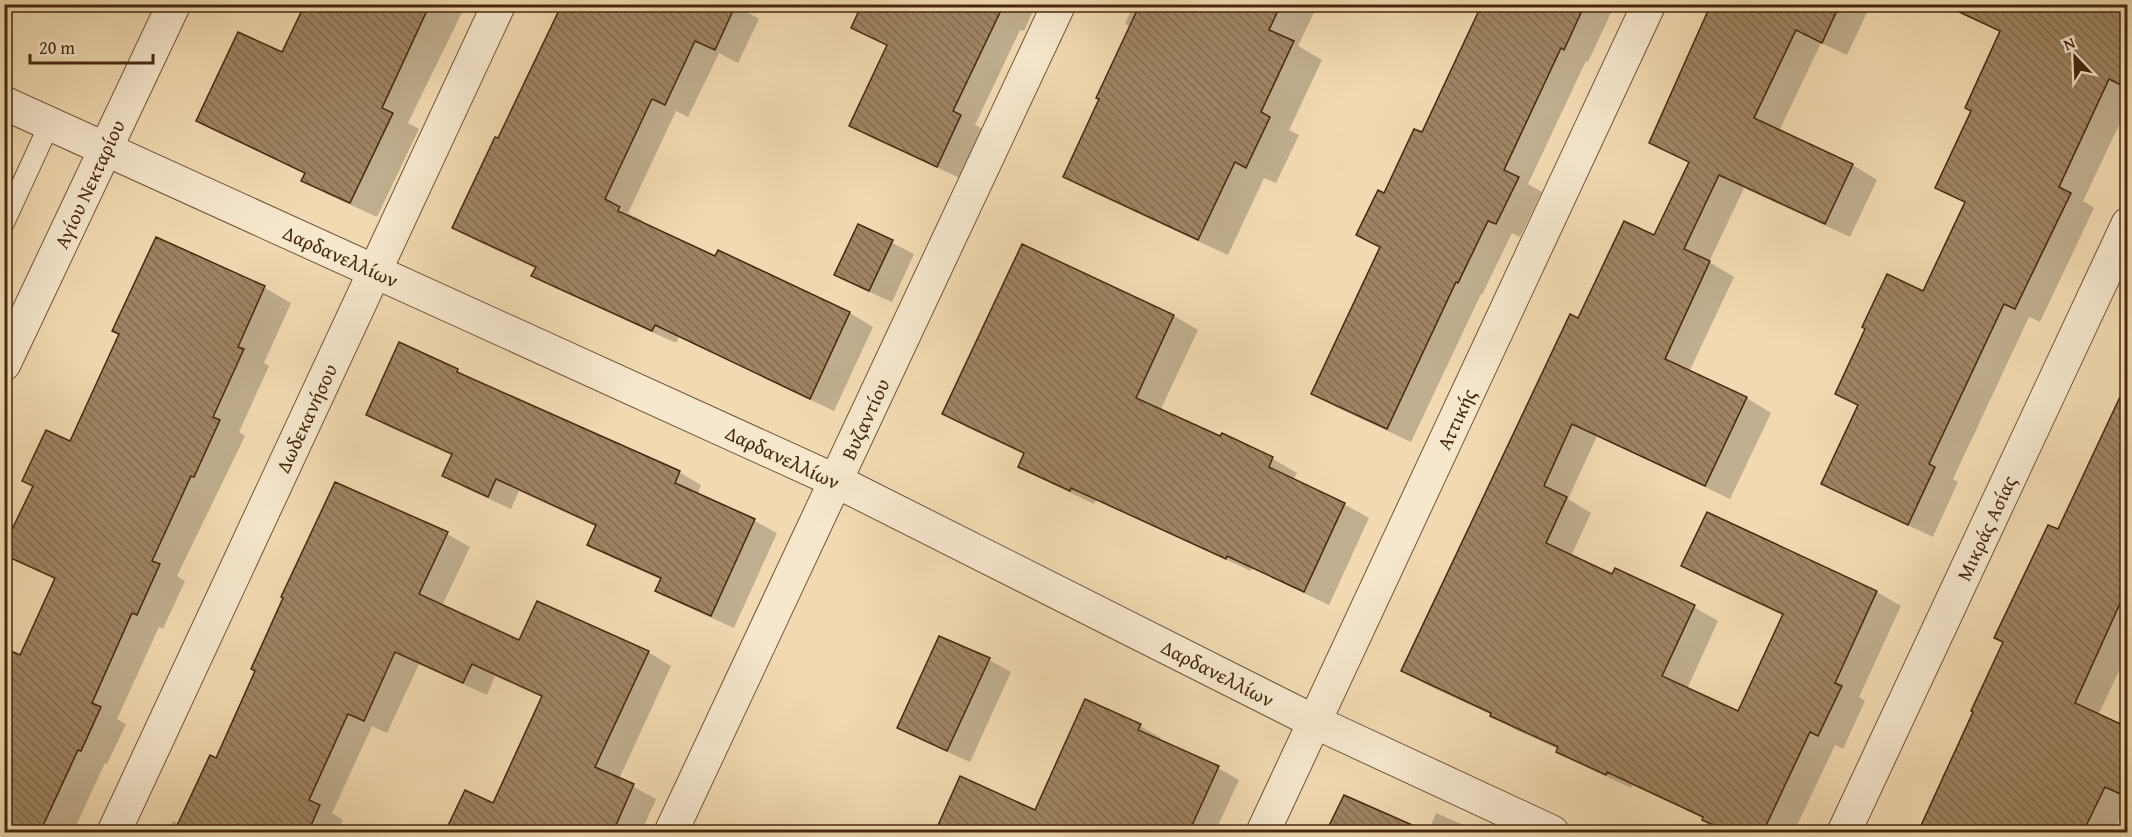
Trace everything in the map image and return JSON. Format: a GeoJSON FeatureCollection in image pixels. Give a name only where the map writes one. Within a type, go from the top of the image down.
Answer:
{"type":"FeatureCollection","features":[{"type":"Feature","properties":{"kind":"street","name":"Αγίου Νεκταρίου"},"geometry":{"type":"LineString","coordinates":[[4,364],[174,4]]}},
{"type":"Feature","properties":{"kind":"street","name":"Δωδεκανήσου"},"geometry":{"type":"LineString","coordinates":[[114,832],[499,4]]}},
{"type":"Feature","properties":{"kind":"street","name":"Βυζαντίου"},"geometry":{"type":"LineString","coordinates":[[671,832],[1059,4]]}},
{"type":"Feature","properties":{"kind":"street","name":"Αττικής"},"geometry":{"type":"LineString","coordinates":[[1263,832],[1649,4]]}},
{"type":"Feature","properties":{"kind":"street","name":"Δαρδανελλίων"},"geometry":{"type":"LineString","coordinates":[[4,103],[836,481],[1315,722],[1552,832]]}},
{"type":"Feature","properties":{"kind":"street","name":"Μικράς Ασίας"},"geometry":{"type":"LineString","coordinates":[[1844,832],[2127,224]]}},
{"type":"Feature","properties":{"kind":"lane"},"geometry":{"type":"LineString","coordinates":[[4,224],[50,123]]}},
{"type":"Feature","properties":{"kind":"building"},"geometry":{"type":"Polygon","coordinates":[[[305,4],[430,4],[382,108],[393,113],[350,203],[301,181],[305,173],[196,121],[238,32],[282,52],[305,4]]]}},
{"type":"Feature","properties":{"kind":"building"},"geometry":{"type":"Polygon","coordinates":[[[562,4],[736,4],[715,50],[695,41],[665,105],[652,99],[605,199],[620,207],[618,211],[715,256],[718,250],[850,312],[810,399],[655,325],[652,331],[531,276],[536,267],[452,228],[562,4]]]}},
{"type":"Feature","properties":{"kind":"building"},"geometry":{"type":"Polygon","coordinates":[[[862,4],[1004,4],[953,111],[961,115],[937,167],[849,126],[887,45],[851,28],[862,4]]]}},
{"type":"Feature","properties":{"kind":"building"},"geometry":{"type":"Polygon","coordinates":[[[1140,4],[1281,4],[1269,30],[1294,41],[1261,112],[1270,117],[1246,168],[1235,162],[1198,240],[1063,177],[1099,99],[1096,98],[1140,4]]]}},
{"type":"Feature","properties":{"kind":"building"},"geometry":{"type":"Polygon","coordinates":[[[1482,4],[1585,4],[1564,50],[1561,48],[1504,170],[1519,177],[1496,224],[1488,221],[1458,283],[1456,282],[1387,429],[1311,394],[1380,247],[1356,235],[1378,190],[1384,193],[1414,129],[1422,132],[1482,4]]]}},
{"type":"Feature","properties":{"kind":"building"},"geometry":{"type":"Polygon","coordinates":[[[1711,4],[1840,4],[1822,43],[1796,30],[1754,118],[1853,164],[1825,224],[1719,175],[1684,249],[1710,261],[1665,359],[1747,397],[1705,486],[1572,424],[1544,486],[1567,497],[1546,543],[1612,574],[1615,568],[1695,605],[1662,676],[1738,711],[1783,614],[1681,566],[1707,512],[1877,591],[1835,683],[1842,686],[1818,736],[1810,732],[1763,832],[1729,832],[1702,820],[1703,817],[1607,772],[1606,775],[1556,752],[1558,747],[1401,671],[1570,314],[1578,318],[1624,221],[1654,235],[1689,162],[1649,143],[1711,4]]]}},
{"type":"Feature","properties":{"kind":"building"},"geometry":{"type":"Polygon","coordinates":[[[1942,4],[2127,4],[2127,88],[2109,79],[2059,187],[2071,193],[2015,309],[2004,304],[1929,464],[1935,467],[1908,525],[1821,484],[1858,405],[1835,394],[1865,329],[1862,327],[1887,274],[1923,291],[1965,202],[1935,188],[1971,111],[1965,108],[2000,31],[1942,4]]]}},
{"type":"Feature","properties":{"kind":"building"},"geometry":{"type":"Polygon","coordinates":[[[858,224],[893,240],[869,291],[834,275],[858,224]]]}},
{"type":"Feature","properties":{"kind":"building"},"geometry":{"type":"Polygon","coordinates":[[[156,237],[265,286],[238,347],[244,349],[213,417],[220,420],[152,561],[160,564],[137,615],[132,613],[92,703],[101,707],[81,751],[78,750],[40,832],[4,832],[4,648],[20,655],[55,578],[4,555],[4,546],[33,486],[22,481],[46,430],[70,441],[119,334],[112,331],[156,237]]]}},
{"type":"Feature","properties":{"kind":"building"},"geometry":{"type":"Polygon","coordinates":[[[1022,244],[1174,315],[1136,398],[1220,436],[1222,433],[1273,457],[1269,467],[1345,503],[1304,592],[1227,556],[1226,559],[1071,488],[1070,491],[1018,467],[1024,453],[942,414],[1022,244]]]}},
{"type":"Feature","properties":{"kind":"building"},"geometry":{"type":"Polygon","coordinates":[[[399,342],[458,369],[457,372],[680,471],[675,483],[755,519],[711,616],[655,591],[661,578],[587,545],[596,525],[496,479],[488,497],[442,476],[452,454],[366,415],[399,342]]]}},
{"type":"Feature","properties":{"kind":"building"},"geometry":{"type":"Polygon","coordinates":[[[2127,382],[2127,588],[2075,703],[2127,727],[2127,797],[2105,787],[2083,832],[1918,832],[2003,642],[1994,638],[2048,525],[2058,529],[2127,382]]]}},
{"type":"Feature","properties":{"kind":"building"},"geometry":{"type":"Polygon","coordinates":[[[335,482],[448,532],[419,594],[519,640],[537,601],[649,651],[595,767],[634,784],[613,832],[445,832],[465,790],[493,803],[542,696],[472,664],[463,683],[395,652],[364,721],[348,714],[309,800],[320,805],[308,832],[174,832],[210,755],[216,758],[255,671],[251,669],[283,598],[281,597],[335,482]]]}},
{"type":"Feature","properties":{"kind":"building"},"geometry":{"type":"Polygon","coordinates":[[[939,636],[990,658],[947,751],[897,728],[939,636]]]}},
{"type":"Feature","properties":{"kind":"building"},"geometry":{"type":"Polygon","coordinates":[[[1085,699],[1141,724],[1138,730],[1219,766],[1189,832],[935,832],[960,776],[1035,810],[1085,699]]]}},
{"type":"Feature","properties":{"kind":"building"},"geometry":{"type":"Polygon","coordinates":[[[1344,795],[1428,832],[1326,832],[1344,795]]]}}]}
